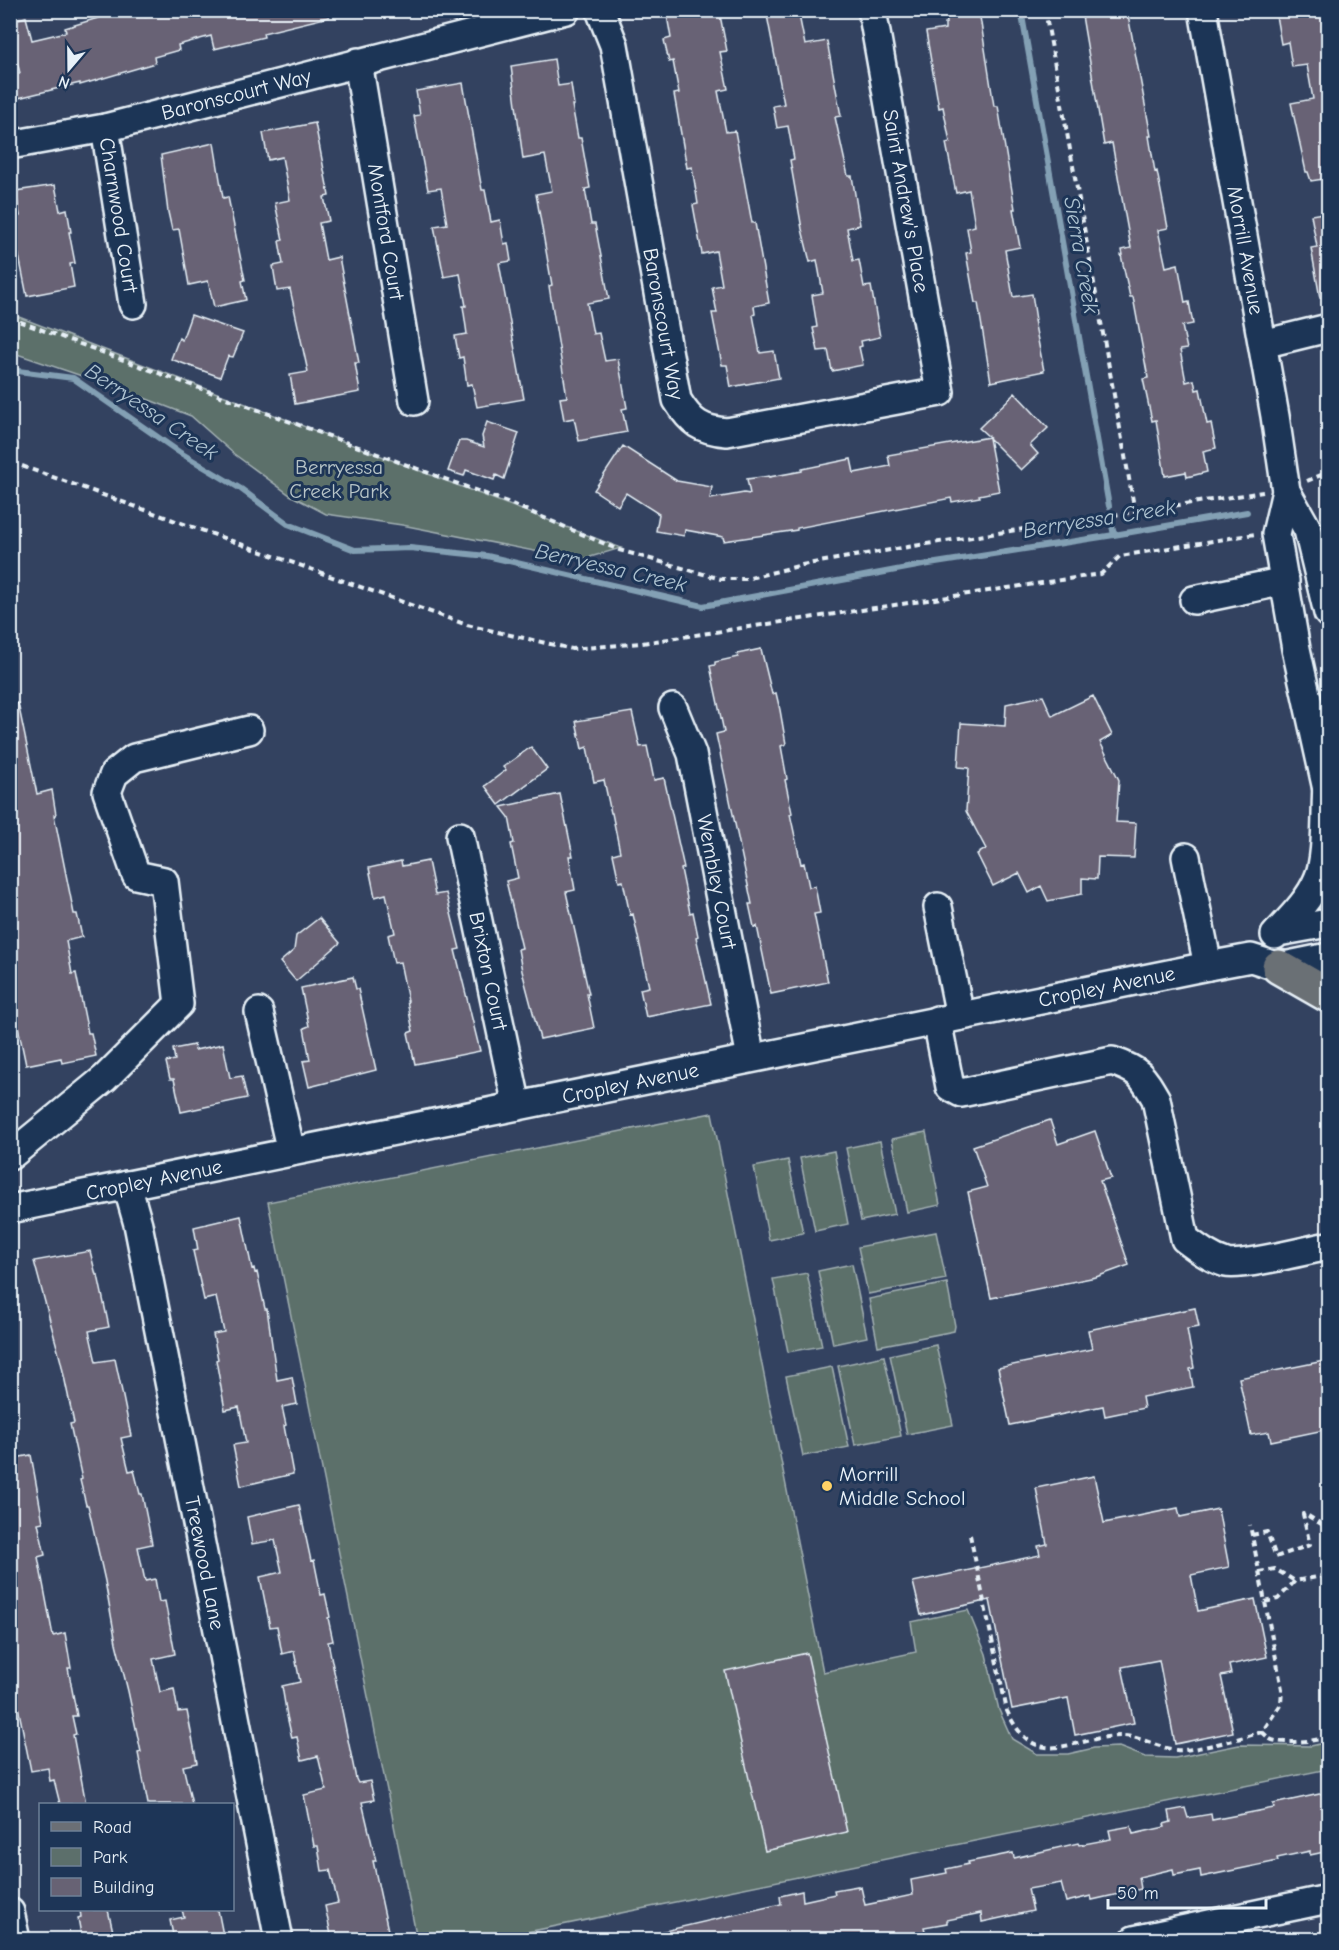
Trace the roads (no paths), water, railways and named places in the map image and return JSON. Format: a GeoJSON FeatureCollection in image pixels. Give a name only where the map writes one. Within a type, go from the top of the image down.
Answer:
{"type":"FeatureCollection","features":[{"type":"Feature","properties":{"kind":"main road"},"geometry":{"type":"LineString","coordinates":[[1265,962],[1329,994]]}},
{"type":"Feature","properties":{"kind":"street","name":"Baronscourt Way"},"geometry":{"type":"LineString","coordinates":[[10,146],[105,128],[566,10]]}},
{"type":"Feature","properties":{"kind":"street","name":"Baronscourt Way"},"geometry":{"type":"LineString","coordinates":[[600,10],[614,45],[677,400],[685,414],[697,424],[711,430],[727,432],[940,392]]}},
{"type":"Feature","properties":{"kind":"street","name":"Saint Andrew's Place"},"geometry":{"type":"LineString","coordinates":[[872,10],[940,392]]}},
{"type":"Feature","properties":{"kind":"street","name":"Morrill Avenue"},"geometry":{"type":"LineString","coordinates":[[1203,10],[1263,344],[1286,491],[1308,530],[1329,613]]}},
{"type":"Feature","properties":{"kind":"street","name":"Montford Court"},"geometry":{"type":"LineString","coordinates":[[358,63],[414,401]]}},
{"type":"Feature","properties":{"kind":"street","name":"Charnwood Court"},"geometry":{"type":"LineString","coordinates":[[105,128],[133,304]]}},
{"type":"Feature","properties":{"kind":"street"},"geometry":{"type":"LineString","coordinates":[[1263,344],[1329,328]]}},
{"type":"Feature","properties":{"kind":"street","name":"Morrill Avenue"},"geometry":{"type":"LineString","coordinates":[[1278,932],[1295,913],[1318,879],[1323,861],[1328,789],[1296,649],[1276,534],[1286,491]]}},
{"type":"Feature","properties":{"kind":"street"},"geometry":{"type":"LineString","coordinates":[[1194,600],[1285,581]]}},
{"type":"Feature","properties":{"kind":"street","name":"Wembley Court"},"geometry":{"type":"LineString","coordinates":[[674,708],[693,754],[751,1058]]}},
{"type":"Feature","properties":{"kind":"street"},"geometry":{"type":"LineString","coordinates":[[10,1156],[105,1078],[179,1004],[164,882],[136,875],[107,792],[114,774],[134,758],[249,730]]}},
{"type":"Feature","properties":{"kind":"street","name":"Brixton Court"},"geometry":{"type":"LineString","coordinates":[[460,836],[517,1106]]}},
{"type":"Feature","properties":{"kind":"street"},"geometry":{"type":"LineString","coordinates":[[1186,857],[1208,966]]}},
{"type":"Feature","properties":{"kind":"street"},"geometry":{"type":"LineString","coordinates":[[938,907],[948,1018],[950,1087],[961,1093],[1112,1061],[1133,1068],[1146,1080],[1156,1099],[1185,1239],[1201,1251],[1227,1263],[1244,1263],[1329,1246]]}},
{"type":"Feature","properties":{"kind":"street"},"geometry":{"type":"LineString","coordinates":[[1265,962],[1278,932],[1329,923]]}},
{"type":"Feature","properties":{"kind":"street","name":"Cropley Avenue"},"geometry":{"type":"LineString","coordinates":[[10,1209],[1208,966],[1329,957]]}},
{"type":"Feature","properties":{"kind":"street"},"geometry":{"type":"LineString","coordinates":[[259,1012],[291,1152]]}},
{"type":"Feature","properties":{"kind":"street","name":"Treewood Lane"},"geometry":{"type":"LineString","coordinates":[[127,1185],[141,1236],[279,1940]]}},
{"type":"Feature","properties":{"kind":"street"},"geometry":{"type":"LineString","coordinates":[[1134,1940],[1329,1899]]}},
{"type":"Feature","properties":{"kind":"street"},"geometry":{"type":"LineString","coordinates":[[10,1912],[16,1940]]}},
{"type":"Feature","properties":{"kind":"waterway","name":"Sierra Creek"},"geometry":{"type":"LineString","coordinates":[[1021,10],[1109,506]]}},
{"type":"Feature","properties":{"kind":"waterway","name":"Berryessa Creek"},"geometry":{"type":"LineString","coordinates":[[10,370],[73,378],[179,452],[241,489],[288,524],[355,550],[410,548],[487,556],[703,606],[923,565],[1247,512]]}},
{"type":"Feature","properties":{"kind":"waterway","name":"Sierra Creek"},"geometry":{"type":"LineString","coordinates":[[1111,521],[1114,535]]}},
{"type":"Feature","properties":{"kind":"place","name":"Morrill Middle School"},"geometry":{"type":"Point","coordinates":[827,1486]}},
{"type":"Feature","properties":{"kind":"park label","name":"Berryessa Creek Park"},"geometry":{"type":"Point","coordinates":[339,479]}}]}
